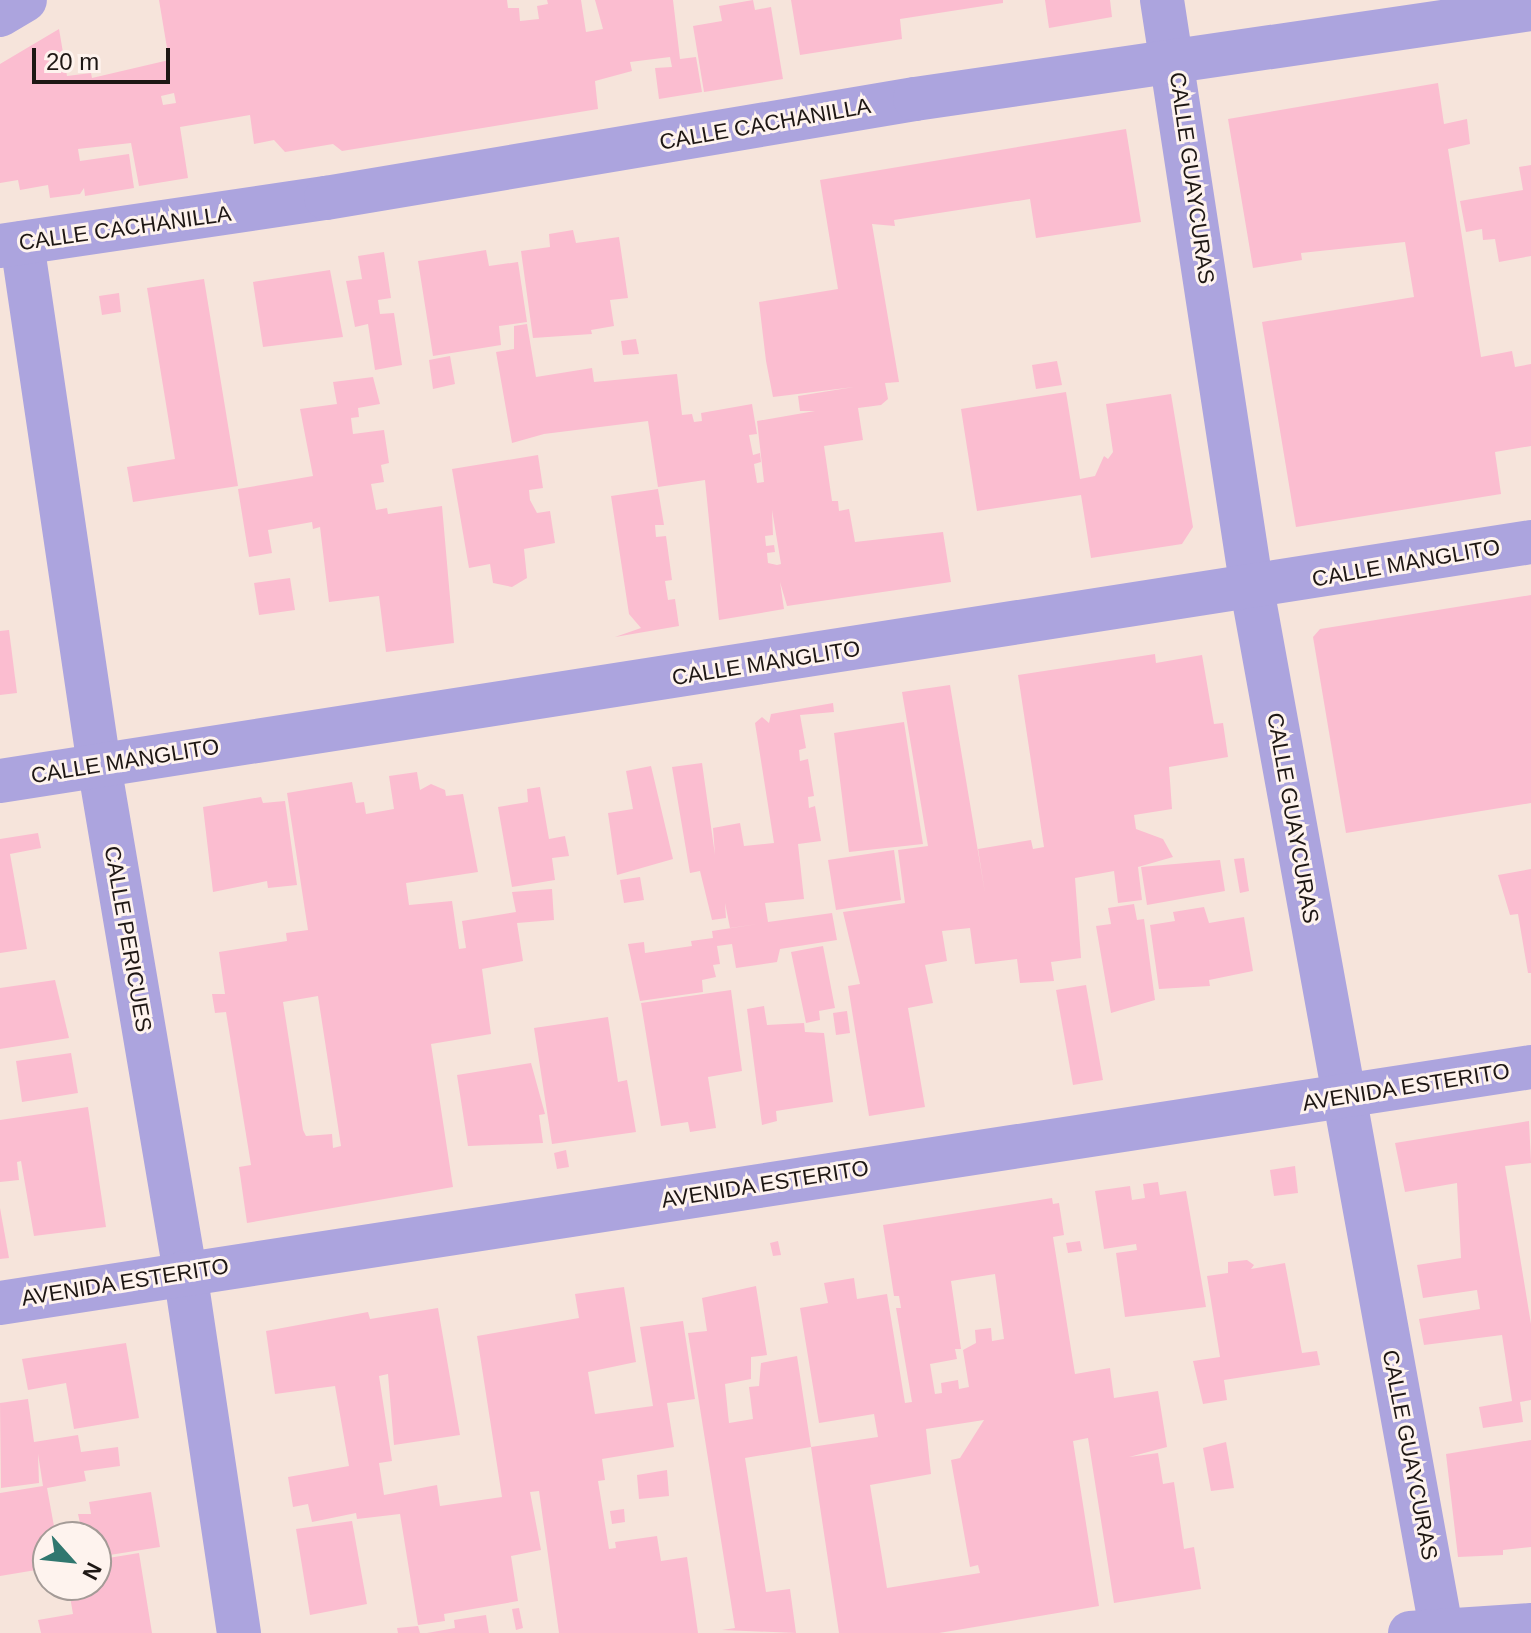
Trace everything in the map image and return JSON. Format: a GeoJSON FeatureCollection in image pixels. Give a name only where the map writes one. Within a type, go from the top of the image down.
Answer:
{"type":"FeatureCollection","features":[{"type":"Feature","properties":{"kind":"street"},"geometry":{"type":"LineString","coordinates":[[0,15],[25,0]]}},
{"type":"Feature","properties":{"kind":"street","name":"CALLE GUAYCURAS"},"geometry":{"type":"LineString","coordinates":[[1162,0],[1175,62],[1252,589],[1343,1097],[1431,1631]]}},
{"type":"Feature","properties":{"kind":"street","name":"CALLE CACHANILLA"},"geometry":{"type":"LineString","coordinates":[[11,245],[326,198],[915,99],[1531,9]]}},
{"type":"Feature","properties":{"kind":"street","name":"CALLE PERICUES"},"geometry":{"type":"LineString","coordinates":[[11,245],[185,1272],[239,1633]]}},
{"type":"Feature","properties":{"kind":"street","name":"CALLE MANGLITO"},"geometry":{"type":"LineString","coordinates":[[0,781],[1252,589],[1531,542]]}},
{"type":"Feature","properties":{"kind":"street","name":"AVENIDA ESTERITO"},"geometry":{"type":"LineString","coordinates":[[0,1303],[185,1272],[1531,1067]]}},
{"type":"Feature","properties":{"kind":"street"},"geometry":{"type":"LineString","coordinates":[[1431,1631],[1531,1625]]}},
{"type":"Feature","properties":{"kind":"building"},"geometry":{"type":"Polygon","coordinates":[[[159,0],[507,0],[508,8],[519,8],[520,21],[539,19],[537,6],[548,4],[547,0],[581,0],[586,32],[603,29],[595,0],[673,0],[680,59],[696,57],[702,92],[659,99],[655,68],[672,67],[670,57],[630,62],[632,71],[595,81],[598,109],[342,151],[333,144],[285,152],[274,140],[254,144],[250,115],[180,127],[188,178],[139,186],[131,143],[78,149],[80,161],[129,154],[134,188],[85,196],[84,188],[80,194],[50,198],[48,185],[20,190],[18,180],[0,183],[0,64],[59,29],[67,76],[91,73],[92,78],[169,60],[159,0]],[[174,93],[161,96],[163,105],[176,103],[174,93]]]}},
{"type":"Feature","properties":{"kind":"building"},"geometry":{"type":"Polygon","coordinates":[[[753,0],[755,10],[771,7],[783,79],[704,92],[693,26],[722,21],[719,6],[753,0]]]}},
{"type":"Feature","properties":{"kind":"building"},"geometry":{"type":"Polygon","coordinates":[[[791,0],[1003,0],[1003,3],[900,19],[902,39],[800,55],[791,0]]]}},
{"type":"Feature","properties":{"kind":"building"},"geometry":{"type":"Polygon","coordinates":[[[1045,0],[1110,0],[1112,17],[1049,28],[1045,0]]]}},
{"type":"Feature","properties":{"kind":"building"},"geometry":{"type":"Polygon","coordinates":[[[1438,83],[1444,124],[1467,119],[1470,144],[1448,149],[1481,357],[1512,351],[1515,367],[1531,364],[1531,446],[1495,452],[1501,494],[1296,527],[1262,322],[1414,297],[1405,242],[1301,253],[1302,260],[1253,268],[1228,119],[1438,83]]]}},
{"type":"Feature","properties":{"kind":"building"},"geometry":{"type":"Polygon","coordinates":[[[1126,129],[1141,222],[1036,238],[1030,199],[894,220],[895,226],[872,224],[899,382],[885,383],[888,399],[881,405],[858,408],[863,440],[824,446],[832,501],[838,501],[839,511],[849,509],[855,542],[943,532],[951,582],[787,606],[780,582],[784,609],[719,620],[705,480],[658,487],[648,421],[544,434],[512,443],[496,352],[514,349],[514,326],[527,324],[536,377],[592,368],[594,382],[677,374],[682,415],[692,414],[694,422],[702,421],[701,413],[752,404],[757,434],[749,435],[753,455],[760,453],[761,462],[754,464],[757,483],[764,482],[757,421],[815,411],[800,411],[798,396],[854,387],[773,397],[766,361],[759,302],[838,289],[820,180],[1126,129]],[[772,510],[773,535],[765,536],[766,546],[774,545],[775,552],[767,553],[768,563],[781,564],[772,510]]]}},
{"type":"Feature","properties":{"kind":"building"},"geometry":{"type":"Polygon","coordinates":[[[1531,165],[1531,256],[1499,262],[1495,239],[1483,240],[1482,229],[1466,232],[1460,201],[1523,190],[1519,167],[1531,165]]]}},
{"type":"Feature","properties":{"kind":"building"},"geometry":{"type":"Polygon","coordinates":[[[573,230],[576,243],[619,237],[628,298],[610,300],[614,326],[591,330],[592,334],[533,338],[521,251],[550,247],[549,234],[573,230]]]}},
{"type":"Feature","properties":{"kind":"building"},"geometry":{"type":"Polygon","coordinates":[[[486,250],[489,266],[518,262],[527,322],[499,326],[501,345],[433,356],[418,261],[486,250]]]}},
{"type":"Feature","properties":{"kind":"building"},"geometry":{"type":"Polygon","coordinates":[[[384,252],[391,298],[378,300],[380,314],[394,313],[402,365],[375,370],[368,324],[355,327],[346,281],[362,279],[358,256],[384,252]]]}},
{"type":"Feature","properties":{"kind":"building"},"geometry":{"type":"Polygon","coordinates":[[[330,270],[343,337],[263,347],[253,282],[330,270]]]}},
{"type":"Feature","properties":{"kind":"building"},"geometry":{"type":"Polygon","coordinates":[[[204,279],[238,486],[133,502],[127,467],[175,459],[147,288],[204,279]]]}},
{"type":"Feature","properties":{"kind":"building"},"geometry":{"type":"Polygon","coordinates":[[[119,293],[121,312],[102,315],[99,296],[119,293]]]}},
{"type":"Feature","properties":{"kind":"building"},"geometry":{"type":"Polygon","coordinates":[[[636,339],[639,354],[623,355],[621,341],[636,339]]]}},
{"type":"Feature","properties":{"kind":"building"},"geometry":{"type":"Polygon","coordinates":[[[450,356],[455,384],[433,389],[429,360],[450,356]]]}},
{"type":"Feature","properties":{"kind":"building"},"geometry":{"type":"Polygon","coordinates":[[[1057,361],[1062,385],[1036,389],[1032,365],[1057,361]]]}},
{"type":"Feature","properties":{"kind":"building"},"geometry":{"type":"Polygon","coordinates":[[[373,377],[380,404],[358,408],[359,417],[351,418],[353,434],[384,430],[389,463],[381,465],[384,482],[371,484],[376,510],[387,508],[388,514],[442,506],[454,643],[386,652],[379,596],[329,602],[320,527],[313,529],[312,522],[268,530],[272,553],[249,557],[238,489],[313,476],[300,409],[337,404],[333,382],[373,377]]]}},
{"type":"Feature","properties":{"kind":"building"},"geometry":{"type":"Polygon","coordinates":[[[1066,392],[1080,479],[1095,476],[1104,456],[1108,459],[1113,452],[1106,404],[1171,394],[1193,527],[1182,544],[1091,558],[1081,495],[977,511],[961,409],[1066,392]]]}},
{"type":"Feature","properties":{"kind":"building"},"geometry":{"type":"Polygon","coordinates":[[[538,455],[543,488],[529,490],[530,500],[537,513],[550,511],[555,543],[524,549],[527,578],[512,587],[493,583],[490,564],[469,568],[452,469],[538,455]]]}},
{"type":"Feature","properties":{"kind":"building"},"geometry":{"type":"Polygon","coordinates":[[[658,489],[664,525],[655,525],[656,537],[666,536],[672,580],[665,581],[668,600],[675,599],[679,626],[615,637],[641,628],[629,614],[611,496],[658,489]]]}},
{"type":"Feature","properties":{"kind":"building"},"geometry":{"type":"Polygon","coordinates":[[[290,578],[295,610],[259,615],[254,583],[290,578]]]}},
{"type":"Feature","properties":{"kind":"building"},"geometry":{"type":"Polygon","coordinates":[[[1531,595],[1531,803],[1346,833],[1313,637],[1320,629],[1531,595]]]}},
{"type":"Feature","properties":{"kind":"building"},"geometry":{"type":"Polygon","coordinates":[[[9,630],[17,693],[0,695],[0,631],[9,630]]]}},
{"type":"Feature","properties":{"kind":"building"},"geometry":{"type":"Polygon","coordinates":[[[1155,654],[1156,663],[1202,655],[1214,724],[1223,723],[1228,757],[1169,767],[1172,809],[1134,815],[1136,829],[1163,839],[1173,857],[1138,867],[1142,900],[1118,903],[1114,871],[1075,878],[1081,958],[1051,962],[1054,981],[1020,983],[1017,959],[975,964],[970,928],[942,931],[947,961],[925,965],[933,1003],[908,1008],[925,1107],[869,1116],[848,986],[860,984],[843,912],[905,903],[898,850],[928,846],[902,692],[950,685],[985,893],[978,849],[1031,840],[1033,849],[1044,847],[1018,675],[1155,654]]]}},
{"type":"Feature","properties":{"kind":"building"},"geometry":{"type":"Polygon","coordinates":[[[833,703],[834,712],[800,715],[806,748],[799,750],[800,761],[808,759],[814,796],[808,797],[809,808],[815,806],[821,841],[798,844],[804,899],[765,903],[768,922],[832,913],[837,940],[780,949],[777,962],[736,968],[732,944],[717,946],[720,964],[713,965],[716,977],[702,980],[703,992],[640,1001],[628,944],[644,942],[645,953],[692,946],[691,941],[713,938],[712,931],[758,924],[730,928],[725,903],[726,918],[712,920],[700,871],[690,873],[672,767],[702,763],[715,855],[713,828],[740,823],[744,846],[774,843],[755,723],[762,717],[769,723],[771,714],[833,703]]]}},
{"type":"Feature","properties":{"kind":"building"},"geometry":{"type":"Polygon","coordinates":[[[904,722],[923,844],[849,852],[834,733],[904,722]]]}},
{"type":"Feature","properties":{"kind":"building"},"geometry":{"type":"Polygon","coordinates":[[[651,766],[673,859],[617,875],[608,813],[633,809],[626,771],[651,766]]]}},
{"type":"Feature","properties":{"kind":"building"},"geometry":{"type":"Polygon","coordinates":[[[417,772],[420,790],[431,784],[445,790],[446,796],[463,794],[478,872],[406,883],[409,905],[452,901],[459,949],[466,948],[462,921],[516,912],[512,892],[552,889],[554,920],[517,923],[523,961],[482,969],[491,1034],[431,1044],[453,1187],[247,1223],[239,1167],[251,1165],[226,1012],[215,1013],[212,994],[225,994],[219,952],[287,941],[286,933],[308,930],[287,793],[352,782],[356,803],[364,802],[366,814],[394,809],[389,776],[417,772]],[[318,996],[283,1002],[303,1130],[306,1136],[332,1134],[333,1148],[341,1146],[318,996]]]}},
{"type":"Feature","properties":{"kind":"building"},"geometry":{"type":"Polygon","coordinates":[[[540,787],[549,839],[565,836],[569,856],[552,858],[555,880],[512,887],[498,807],[528,802],[527,789],[540,787]]]}},
{"type":"Feature","properties":{"kind":"building"},"geometry":{"type":"Polygon","coordinates":[[[261,797],[263,803],[285,801],[297,885],[268,888],[267,881],[213,892],[203,807],[261,797]]]}},
{"type":"Feature","properties":{"kind":"building"},"geometry":{"type":"Polygon","coordinates":[[[38,833],[41,848],[10,854],[27,949],[0,953],[0,839],[38,833]]]}},
{"type":"Feature","properties":{"kind":"building"},"geometry":{"type":"Polygon","coordinates":[[[894,850],[901,900],[836,910],[828,860],[894,850]]]}},
{"type":"Feature","properties":{"kind":"building"},"geometry":{"type":"Polygon","coordinates":[[[1244,858],[1249,891],[1240,893],[1234,859],[1244,858]]]}},
{"type":"Feature","properties":{"kind":"building"},"geometry":{"type":"Polygon","coordinates":[[[1220,860],[1225,891],[1147,905],[1141,867],[1220,860]]]}},
{"type":"Feature","properties":{"kind":"building"},"geometry":{"type":"Polygon","coordinates":[[[1531,869],[1531,973],[1528,973],[1518,914],[1510,915],[1498,875],[1531,869]]]}},
{"type":"Feature","properties":{"kind":"building"},"geometry":{"type":"Polygon","coordinates":[[[640,877],[644,900],[624,903],[620,880],[640,877]]]}},
{"type":"Feature","properties":{"kind":"building"},"geometry":{"type":"Polygon","coordinates":[[[1134,904],[1137,920],[1144,919],[1155,1000],[1111,1013],[1096,926],[1111,924],[1108,908],[1134,904]]]}},
{"type":"Feature","properties":{"kind":"building"},"geometry":{"type":"Polygon","coordinates":[[[1204,907],[1209,923],[1244,917],[1253,971],[1209,980],[1210,986],[1159,989],[1150,925],[1175,921],[1173,912],[1204,907]]]}},
{"type":"Feature","properties":{"kind":"building"},"geometry":{"type":"Polygon","coordinates":[[[823,946],[835,1008],[819,1011],[820,1020],[806,1023],[791,952],[823,946]]]}},
{"type":"Feature","properties":{"kind":"building"},"geometry":{"type":"Polygon","coordinates":[[[55,980],[69,1038],[0,1049],[0,988],[55,980]]]}},
{"type":"Feature","properties":{"kind":"building"},"geometry":{"type":"Polygon","coordinates":[[[1086,985],[1103,1080],[1073,1085],[1056,990],[1086,985]]]}},
{"type":"Feature","properties":{"kind":"building"},"geometry":{"type":"Polygon","coordinates":[[[731,990],[742,1071],[708,1077],[716,1128],[690,1132],[688,1122],[661,1126],[641,1003],[731,990]]]}},
{"type":"Feature","properties":{"kind":"building"},"geometry":{"type":"Polygon","coordinates":[[[764,1006],[767,1025],[804,1023],[805,1032],[824,1033],[833,1102],[776,1111],[777,1121],[762,1125],[747,1009],[764,1006]]]}},
{"type":"Feature","properties":{"kind":"building"},"geometry":{"type":"Polygon","coordinates":[[[847,1011],[850,1033],[836,1035],[833,1013],[847,1011]]]}},
{"type":"Feature","properties":{"kind":"building"},"geometry":{"type":"Polygon","coordinates":[[[608,1017],[618,1082],[627,1080],[636,1132],[552,1144],[534,1028],[608,1017]]]}},
{"type":"Feature","properties":{"kind":"building"},"geometry":{"type":"Polygon","coordinates":[[[71,1053],[78,1093],[22,1102],[16,1061],[71,1053]]]}},
{"type":"Feature","properties":{"kind":"building"},"geometry":{"type":"Polygon","coordinates":[[[531,1063],[545,1114],[539,1115],[543,1143],[468,1146],[457,1075],[531,1063]]]}},
{"type":"Feature","properties":{"kind":"building"},"geometry":{"type":"Polygon","coordinates":[[[88,1107],[106,1227],[34,1236],[21,1161],[17,1162],[19,1180],[0,1182],[0,1120],[88,1107]]]}},
{"type":"Feature","properties":{"kind":"building"},"geometry":{"type":"Polygon","coordinates":[[[1529,1121],[1531,1163],[1505,1166],[1531,1324],[1531,1400],[1520,1402],[1523,1422],[1483,1428],[1479,1407],[1512,1401],[1502,1335],[1424,1345],[1419,1319],[1480,1309],[1477,1290],[1423,1298],[1417,1265],[1461,1258],[1457,1183],[1405,1192],[1395,1143],[1529,1121]]]}},
{"type":"Feature","properties":{"kind":"building"},"geometry":{"type":"Polygon","coordinates":[[[566,1150],[569,1167],[557,1169],[554,1153],[566,1150]]]}},
{"type":"Feature","properties":{"kind":"building"},"geometry":{"type":"Polygon","coordinates":[[[1295,1166],[1298,1193],[1274,1196],[1270,1170],[1295,1166]]]}},
{"type":"Feature","properties":{"kind":"building"},"geometry":{"type":"Polygon","coordinates":[[[1158,1182],[1160,1195],[1186,1191],[1206,1307],[1125,1317],[1116,1253],[1137,1250],[1136,1244],[1104,1249],[1095,1191],[1130,1186],[1132,1200],[1145,1198],[1143,1184],[1158,1182]]]}},
{"type":"Feature","properties":{"kind":"building"},"geometry":{"type":"Polygon","coordinates":[[[1052,1198],[1053,1204],[1059,1203],[1064,1235],[1053,1237],[1075,1374],[1110,1368],[1114,1398],[1158,1391],[1167,1447],[1129,1457],[1158,1453],[1163,1484],[1174,1482],[1184,1549],[1194,1547],[1201,1589],[1114,1603],[1088,1438],[1073,1441],[1099,1606],[939,1633],[839,1633],[811,1447],[878,1437],[874,1414],[819,1423],[800,1308],[828,1303],[824,1283],[854,1278],[857,1299],[887,1294],[905,1403],[912,1402],[896,1308],[901,1308],[899,1296],[894,1296],[883,1225],[1052,1198]],[[995,1274],[951,1281],[961,1349],[955,1349],[957,1359],[930,1364],[935,1394],[942,1393],[941,1383],[958,1380],[959,1389],[969,1387],[963,1350],[976,1343],[975,1330],[991,1328],[992,1341],[1004,1339],[995,1274]],[[984,1420],[926,1429],[931,1474],[870,1485],[887,1588],[980,1573],[978,1565],[970,1567],[951,1460],[960,1458],[984,1420]]]}},
{"type":"Feature","properties":{"kind":"building"},"geometry":{"type":"Polygon","coordinates":[[[0,1208],[9,1258],[0,1259],[0,1208]]]}},
{"type":"Feature","properties":{"kind":"building"},"geometry":{"type":"Polygon","coordinates":[[[778,1241],[781,1255],[773,1256],[770,1243],[778,1241]]]}},
{"type":"Feature","properties":{"kind":"building"},"geometry":{"type":"Polygon","coordinates":[[[1080,1241],[1082,1251],[1068,1253],[1066,1243],[1080,1241]]]}},
{"type":"Feature","properties":{"kind":"building"},"geometry":{"type":"Polygon","coordinates":[[[1247,1260],[1254,1265],[1251,1269],[1285,1263],[1302,1353],[1317,1351],[1320,1365],[1224,1380],[1227,1400],[1203,1404],[1193,1361],[1220,1357],[1207,1276],[1228,1273],[1228,1262],[1247,1260]]]}},
{"type":"Feature","properties":{"kind":"building"},"geometry":{"type":"Polygon","coordinates":[[[756,1286],[767,1355],[751,1357],[751,1379],[725,1384],[729,1423],[753,1419],[749,1387],[759,1386],[761,1363],[797,1356],[811,1447],[745,1458],[766,1592],[790,1589],[796,1633],[722,1630],[735,1628],[688,1333],[707,1331],[702,1298],[756,1286]]]}},
{"type":"Feature","properties":{"kind":"building"},"geometry":{"type":"Polygon","coordinates":[[[624,1287],[636,1362],[588,1372],[595,1414],[653,1406],[640,1327],[683,1321],[695,1399],[667,1403],[674,1447],[602,1459],[605,1480],[598,1481],[609,1549],[616,1548],[615,1542],[657,1536],[661,1561],[687,1557],[698,1633],[559,1633],[539,1491],[530,1492],[541,1550],[511,1556],[518,1601],[444,1614],[445,1621],[418,1625],[400,1514],[357,1519],[356,1513],[312,1522],[308,1504],[293,1507],[288,1477],[349,1466],[335,1386],[275,1394],[266,1331],[368,1312],[370,1319],[438,1308],[460,1435],[394,1445],[388,1374],[379,1376],[392,1461],[379,1463],[384,1495],[437,1485],[440,1506],[502,1497],[477,1336],[579,1318],[575,1294],[624,1287]]]}},
{"type":"Feature","properties":{"kind":"building"},"geometry":{"type":"Polygon","coordinates":[[[126,1343],[139,1418],[74,1429],[66,1383],[28,1390],[22,1359],[126,1343]]]}},
{"type":"Feature","properties":{"kind":"building"},"geometry":{"type":"Polygon","coordinates":[[[28,1399],[34,1442],[78,1435],[81,1452],[118,1447],[120,1466],[84,1471],[86,1481],[47,1488],[53,1521],[32,1521],[32,1571],[0,1576],[0,1493],[43,1486],[38,1454],[39,1483],[1,1488],[0,1403],[28,1399]]]}},
{"type":"Feature","properties":{"kind":"building"},"geometry":{"type":"Polygon","coordinates":[[[1531,1440],[1531,1547],[1503,1550],[1503,1555],[1458,1557],[1446,1454],[1531,1440]]]}},
{"type":"Feature","properties":{"kind":"building"},"geometry":{"type":"Polygon","coordinates":[[[1226,1442],[1234,1488],[1211,1491],[1203,1448],[1226,1442]]]}},
{"type":"Feature","properties":{"kind":"building"},"geometry":{"type":"Polygon","coordinates":[[[667,1470],[669,1496],[639,1499],[637,1475],[667,1470]]]}},
{"type":"Feature","properties":{"kind":"building"},"geometry":{"type":"Polygon","coordinates":[[[151,1492],[160,1547],[112,1555],[112,1521],[80,1521],[78,1514],[91,1514],[89,1502],[151,1492]]]}},
{"type":"Feature","properties":{"kind":"building"},"geometry":{"type":"Polygon","coordinates":[[[624,1509],[625,1522],[612,1524],[610,1511],[624,1509]]]}},
{"type":"Feature","properties":{"kind":"building"},"geometry":{"type":"Polygon","coordinates":[[[352,1521],[367,1604],[310,1615],[296,1529],[352,1521]]]}},
{"type":"Feature","properties":{"kind":"building"},"geometry":{"type":"Polygon","coordinates":[[[139,1553],[152,1633],[41,1633],[38,1620],[73,1614],[71,1601],[112,1601],[112,1557],[139,1553]]]}},
{"type":"Feature","properties":{"kind":"building"},"geometry":{"type":"Polygon","coordinates":[[[519,1608],[523,1628],[516,1630],[512,1609],[519,1608]]]}},
{"type":"Feature","properties":{"kind":"building"},"geometry":{"type":"Polygon","coordinates":[[[486,1615],[489,1633],[427,1633],[455,1628],[454,1620],[486,1615]]]}},
{"type":"Feature","properties":{"kind":"building"},"geometry":{"type":"Polygon","coordinates":[[[418,1626],[420,1633],[398,1633],[397,1628],[418,1626]]]}}]}
